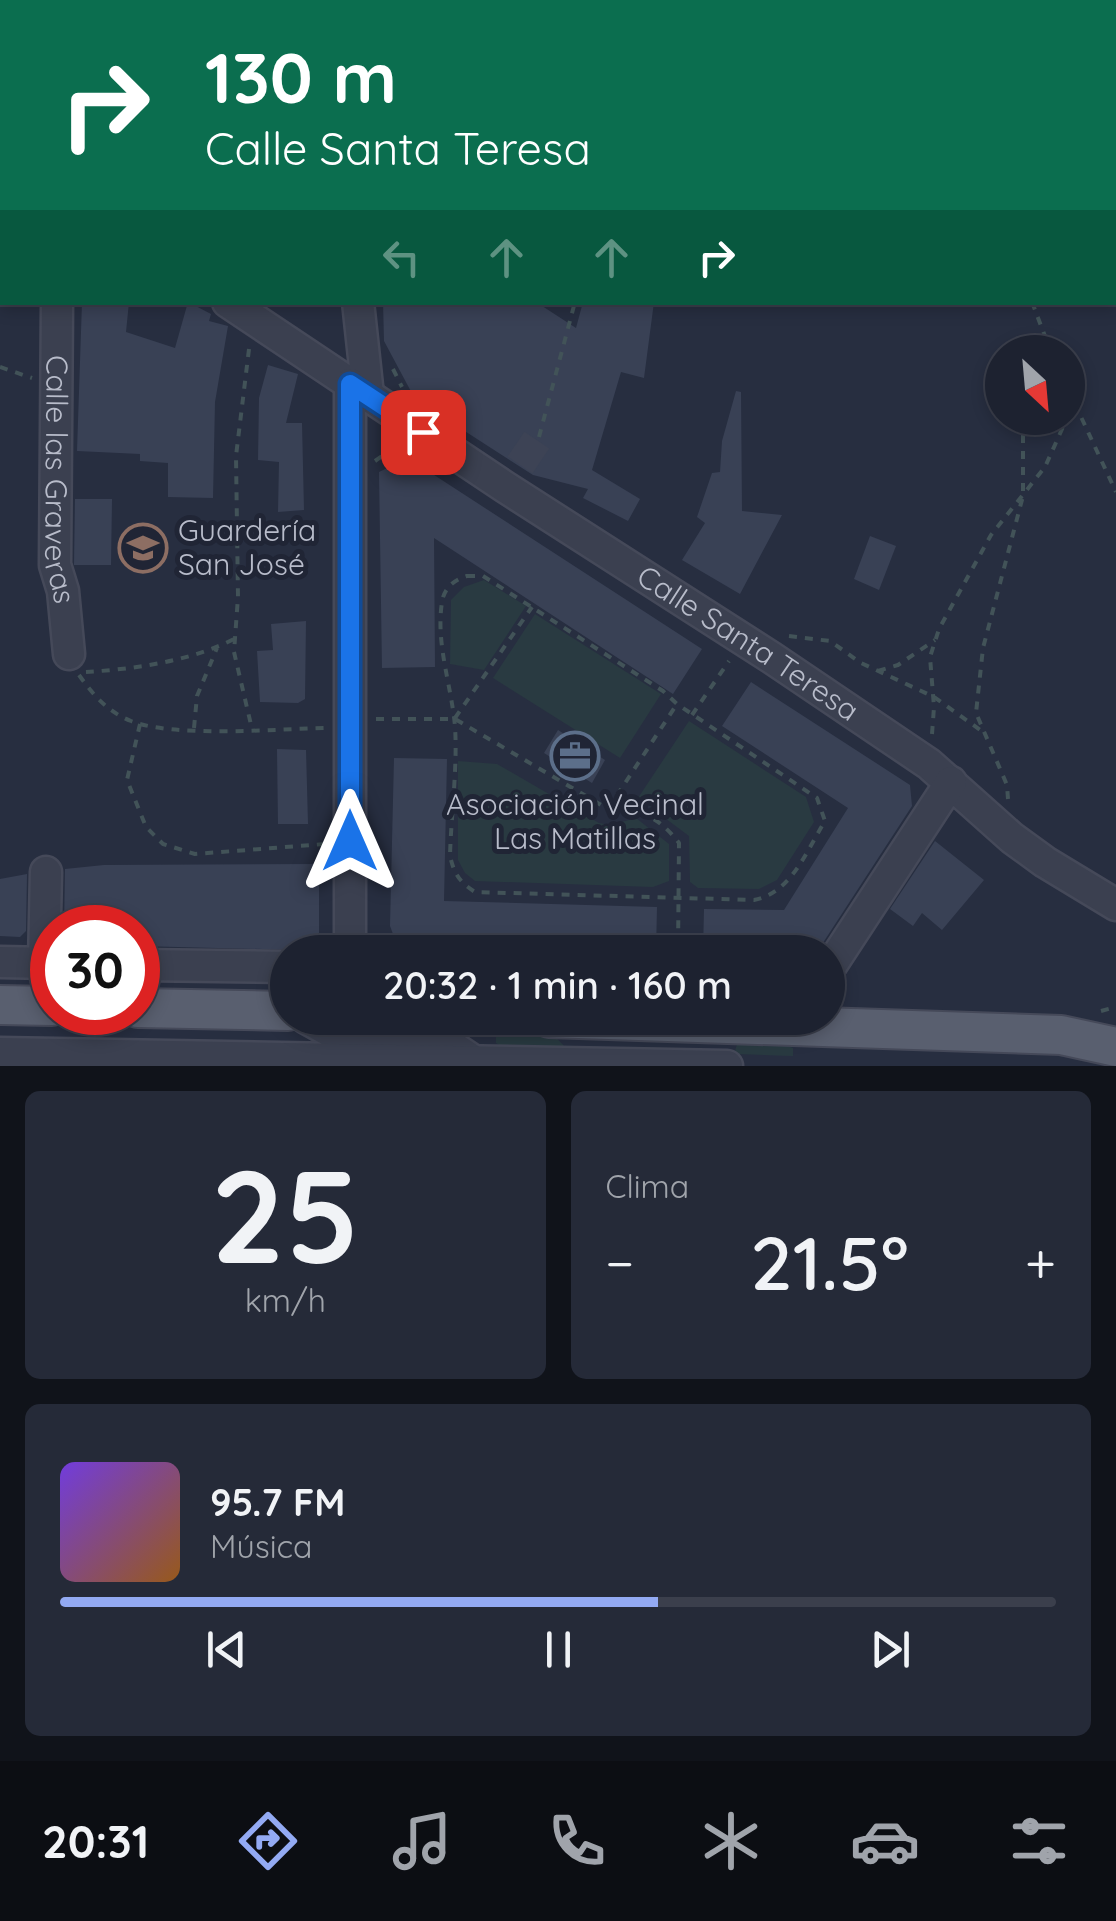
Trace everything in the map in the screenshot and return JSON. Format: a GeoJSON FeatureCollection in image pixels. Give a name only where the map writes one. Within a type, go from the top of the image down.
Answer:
{"type":"FeatureCollection","features":[{"type":"Feature","properties":{"kind":"main road"},"geometry":{"type":"LineString","coordinates":[[0,1005],[30,1006]]}},
{"type":"Feature","properties":{"kind":"main road"},"geometry":{"type":"LineString","coordinates":[[160,1009],[270,1012]]}},
{"type":"Feature","properties":{"kind":"main road"},"geometry":{"type":"LineString","coordinates":[[1061,1036],[1116,1022]]}},
{"type":"Feature","properties":{"kind":"main road"},"geometry":{"type":"LineString","coordinates":[[845,1026],[1061,1036],[1116,1046]]}},
{"type":"Feature","properties":{"kind":"street","name":"Calle las Graveras"},"geometry":{"type":"LineString","coordinates":[[57,305],[47,379],[56,565],[70,654]]}},
{"type":"Feature","properties":{"kind":"street","name":"Calle Santa Teresa"},"geometry":{"type":"LineString","coordinates":[[232,305],[359,390],[512,476],[741,650],[940,773],[1012,838],[1116,905]]}},
{"type":"Feature","properties":{"kind":"street"},"geometry":{"type":"LineString","coordinates":[[358,305],[363,723],[350,841],[362,935]]}},
{"type":"Feature","properties":{"kind":"street"},"geometry":{"type":"LineString","coordinates":[[845,940],[940,773]]}},
{"type":"Feature","properties":{"kind":"street"},"geometry":{"type":"LineString","coordinates":[[46,872],[47,905]]}},
{"type":"Feature","properties":{"kind":"street"},"geometry":{"type":"LineString","coordinates":[[0,962],[30,963]]}},
{"type":"Feature","properties":{"kind":"street"},"geometry":{"type":"LineString","coordinates":[[160,964],[270,967]]}},
{"type":"Feature","properties":{"kind":"street"},"geometry":{"type":"LineString","coordinates":[[336,1035],[372,1053]]}},
{"type":"Feature","properties":{"kind":"street"},"geometry":{"type":"LineString","coordinates":[[8,1058],[92,1060],[372,1053],[727,1066]]}},
{"type":"Feature","properties":{"kind":"path"},"geometry":{"type":"LineString","coordinates":[[538,437],[573,305]]}},
{"type":"Feature","properties":{"kind":"path"},"geometry":{"type":"LineString","coordinates":[[1033,305],[1045,335]]}},
{"type":"Feature","properties":{"kind":"path"},"geometry":{"type":"LineString","coordinates":[[251,335],[236,456],[238,598],[234,652],[252,730]]}},
{"type":"Feature","properties":{"kind":"path"},"geometry":{"type":"LineString","coordinates":[[0,367],[47,379]]}},
{"type":"Feature","properties":{"kind":"path"},"geometry":{"type":"LineString","coordinates":[[1085,426],[1116,492]]}},
{"type":"Feature","properties":{"kind":"path"},"geometry":{"type":"LineString","coordinates":[[1012,838],[1007,785],[976,713],[983,648],[1022,496],[1025,435]]}},
{"type":"Feature","properties":{"kind":"path"},"geometry":{"type":"LineString","coordinates":[[940,773],[930,657],[991,535],[1045,467],[1059,435]]}},
{"type":"Feature","properties":{"kind":"path"},"geometry":{"type":"LineString","coordinates":[[374,462],[390,448],[403,446]]}},
{"type":"Feature","properties":{"kind":"path"},"geometry":{"type":"LineString","coordinates":[[483,576],[663,691],[677,704],[808,790],[822,806],[825,821],[778,892],[754,900],[474,892],[462,884],[450,856],[455,719],[443,665],[442,602],[446,589],[457,579],[483,576]]}},
{"type":"Feature","properties":{"kind":"path"},"geometry":{"type":"LineString","coordinates":[[455,719],[532,607]]}},
{"type":"Feature","properties":{"kind":"path"},"geometry":{"type":"LineString","coordinates":[[692,714],[741,650],[772,634],[830,641],[878,671],[934,697],[983,732]]}},
{"type":"Feature","properties":{"kind":"path"},"geometry":{"type":"LineString","coordinates":[[236,638],[216,648],[117,670],[76,672],[104,706],[156,728],[252,730],[455,719],[608,809],[638,809],[671,832],[679,843],[678,935]]}},
{"type":"Feature","properties":{"kind":"path"},"geometry":{"type":"LineString","coordinates":[[878,671],[898,664],[936,640]]}},
{"type":"Feature","properties":{"kind":"path"},"geometry":{"type":"LineString","coordinates":[[194,728],[197,696],[216,648]]}},
{"type":"Feature","properties":{"kind":"path"},"geometry":{"type":"LineString","coordinates":[[608,809],[677,704]]}},
{"type":"Feature","properties":{"kind":"path"},"geometry":{"type":"LineString","coordinates":[[140,724],[128,780],[146,827],[163,844],[194,854],[350,841]]}},
{"type":"Feature","properties":{"kind":"shaded area"},"geometry":{"type":"Polygon","coordinates":[[[484,580],[526,606],[484,670],[450,664],[451,600],[464,587],[484,580]]]}},
{"type":"Feature","properties":{"kind":"shaded area"},"geometry":{"type":"Polygon","coordinates":[[[535,614],[661,694],[620,758],[493,678],[535,614]]]}},
{"type":"Feature","properties":{"kind":"shaded area"},"geometry":{"type":"Polygon","coordinates":[[[689,721],[806,797],[814,822],[777,880],[759,889],[698,888],[690,882],[689,836],[638,798],[689,721]]]}},
{"type":"Feature","properties":{"kind":"shaded area"},"geometry":{"type":"Polygon","coordinates":[[[458,761],[497,764],[599,823],[611,825],[636,818],[669,844],[669,881],[653,887],[475,881],[458,860],[458,761]]]}},
{"type":"Feature","properties":{"kind":"shaded area"},"geometry":{"type":"Polygon","coordinates":[[[496,1035],[554,1035],[567,1049],[502,1047],[496,1043],[496,1035]]]}},
{"type":"Feature","properties":{"kind":"shaded area"},"geometry":{"type":"Polygon","coordinates":[[[760,1035],[793,1048],[793,1056],[734,1054],[738,1041],[760,1035]]]}},
{"type":"Feature","properties":{"kind":"building"},"geometry":{"type":"Polygon","coordinates":[[[82,305],[129,305],[126,332],[175,348],[187,305],[211,314],[209,321],[228,326],[215,402],[213,498],[168,497],[168,463],[140,461],[140,454],[77,451],[82,305]]]}},
{"type":"Feature","properties":{"kind":"building"},"geometry":{"type":"Polygon","coordinates":[[[383,305],[541,305],[576,328],[582,305],[654,305],[644,378],[621,372],[592,470],[640,499],[628,521],[583,498],[588,489],[533,475],[415,399],[384,341],[383,305]]]}},
{"type":"Feature","properties":{"kind":"building"},"geometry":{"type":"Polygon","coordinates":[[[268,365],[298,374],[286,423],[302,423],[304,510],[278,512],[279,462],[258,460],[259,398],[268,365]]]}},
{"type":"Feature","properties":{"kind":"building"},"geometry":{"type":"Polygon","coordinates":[[[736,391],[741,392],[742,511],[782,515],[740,594],[682,560],[705,523],[697,517],[712,473],[720,472],[722,441],[736,391]]]}},
{"type":"Feature","properties":{"kind":"building"},"geometry":{"type":"Polygon","coordinates":[[[408,458],[702,649],[673,694],[434,538],[435,667],[382,668],[379,472],[408,458]]]}},
{"type":"Feature","properties":{"kind":"building"},"geometry":{"type":"Polygon","coordinates":[[[75,499],[112,499],[111,565],[74,565],[75,499]]]}},
{"type":"Feature","properties":{"kind":"building"},"geometry":{"type":"Polygon","coordinates":[[[870,536],[896,546],[879,590],[854,579],[870,536]]]}},
{"type":"Feature","properties":{"kind":"building"},"geometry":{"type":"Polygon","coordinates":[[[306,621],[305,699],[298,703],[260,702],[257,651],[273,650],[271,624],[306,621]]]}},
{"type":"Feature","properties":{"kind":"building"},"geometry":{"type":"Polygon","coordinates":[[[751,682],[910,785],[912,806],[828,935],[703,935],[704,909],[784,910],[848,808],[722,726],[751,682]]]}},
{"type":"Feature","properties":{"kind":"building","name":"Asociación Vecinal Las Matillas"},"geometry":{"type":"Polygon","coordinates":[[[558,730],[605,760],[592,783],[544,753],[558,730]]]}},
{"type":"Feature","properties":{"kind":"building"},"geometry":{"type":"Polygon","coordinates":[[[277,749],[306,750],[308,824],[278,824],[277,749]]]}},
{"type":"Feature","properties":{"kind":"building"},"geometry":{"type":"Polygon","coordinates":[[[394,758],[447,759],[444,901],[657,907],[656,935],[393,935],[390,926],[394,758]]]}},
{"type":"Feature","properties":{"kind":"building"},"geometry":{"type":"Polygon","coordinates":[[[935,841],[984,880],[942,930],[922,913],[913,926],[890,909],[935,841]]]}},
{"type":"Feature","properties":{"kind":"building"},"geometry":{"type":"Polygon","coordinates":[[[319,864],[319,933],[270,935],[270,949],[160,947],[160,905],[64,905],[65,869],[104,865],[319,864]]]}},
{"type":"Feature","properties":{"kind":"building"},"geometry":{"type":"Polygon","coordinates":[[[27,874],[26,931],[20,937],[0,936],[0,879],[27,874]]]}},
{"type":"Feature","properties":{"kind":"tunnel"},"geometry":{"type":"LineString","coordinates":[[520,465],[539,437]]}},
{"type":"Feature","properties":{"kind":"place","name":"Guardería San José"},"geometry":{"type":"Point","coordinates":[143,548]}},
{"type":"Feature","properties":{"kind":"place","name":"Asociación Vecinal Las Matillas"},"geometry":{"type":"Point","coordinates":[575,756]}},
{"type":"Feature","properties":{"kind":"route"},"geometry":{"type":"LineString","coordinates":[[350,841],[350,384],[423,432]]}}]}
